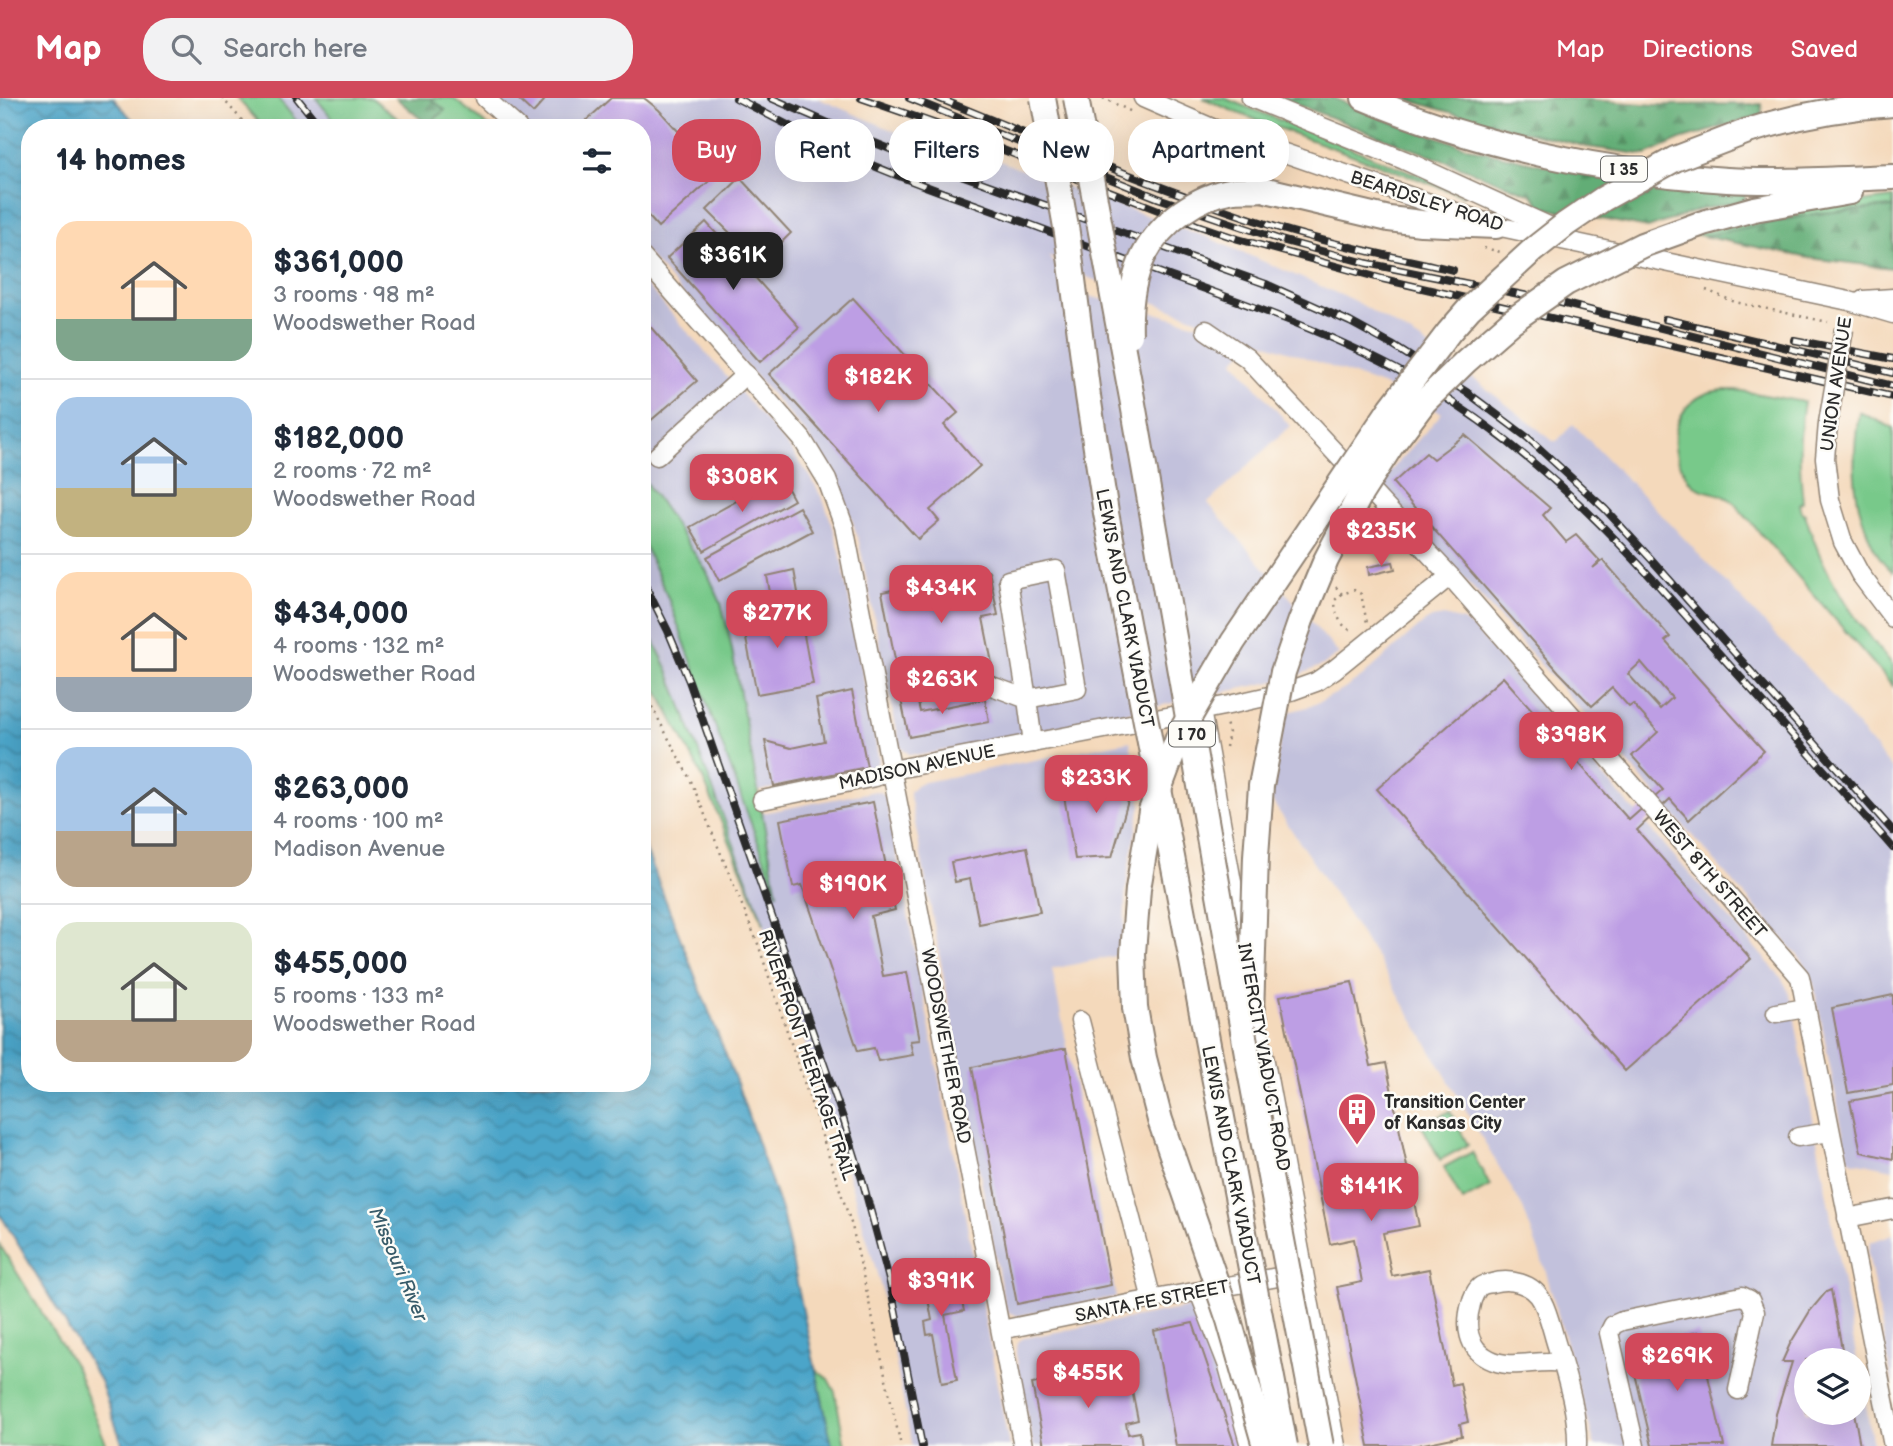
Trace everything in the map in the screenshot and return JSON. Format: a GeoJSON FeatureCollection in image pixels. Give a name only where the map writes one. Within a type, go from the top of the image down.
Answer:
{"type":"FeatureCollection","features":[{"type":"Feature","properties":{"kind":"highway","name":"LEWIS AND CLARK VIADUCT"},"geometry":{"type":"LineString","coordinates":[[1043,98],[1067,233],[1106,513],[1285,1446]]}},
{"type":"Feature","properties":{"kind":"highway","name":"I 70"},"geometry":{"type":"LineString","coordinates":[[1076,98],[1132,398],[1250,1071]]}},
{"type":"Feature","properties":{"kind":"highway","name":"I 35"},"geometry":{"type":"LineString","coordinates":[[1364,98],[1441,127],[1507,145],[1580,163],[1633,171],[1770,181],[1893,177]]}},
{"type":"Feature","properties":{"kind":"highway"},"geometry":{"type":"LineString","coordinates":[[1861,98],[1893,102]]}},
{"type":"Feature","properties":{"kind":"highway"},"geometry":{"type":"LineString","coordinates":[[1265,1446],[1229,1320],[1160,1120],[1143,1058],[1135,1008],[1133,953],[1138,888],[1151,811],[1180,733],[1233,642],[1391,408],[1449,332],[1533,250],[1603,199],[1675,159],[1748,131],[1801,116],[1893,102]]}},
{"type":"Feature","properties":{"kind":"highway"},"geometry":{"type":"LineString","coordinates":[[1250,1071],[1255,856],[1261,786],[1283,672],[1326,559],[1361,493],[1391,446],[1424,402],[1466,360],[1512,321],[1566,283],[1642,245],[1703,223],[1809,198],[1893,186]]}},
{"type":"Feature","properties":{"kind":"highway"},"geometry":{"type":"LineString","coordinates":[[1132,398],[1129,319],[1133,288],[1143,256],[1159,232],[1182,211],[1209,197],[1235,190],[1262,190],[1389,219],[1496,226]]}},
{"type":"Feature","properties":{"kind":"highway","name":"LEWIS AND CLARK VIADUCT"},"geometry":{"type":"LineString","coordinates":[[1250,1071],[1321,1446]]}},
{"type":"Feature","properties":{"kind":"street"},"geometry":{"type":"LineString","coordinates":[[485,98],[508,119]]}},
{"type":"Feature","properties":{"kind":"street","name":"BEARDSLEY ROAD"},"geometry":{"type":"LineString","coordinates":[[1143,98],[1212,128],[1496,226],[1849,302],[1893,314]]}},
{"type":"Feature","properties":{"kind":"street","name":"BEARDSLEY ROAD"},"geometry":{"type":"LineString","coordinates":[[1251,98],[1404,160],[1596,247]]}},
{"type":"Feature","properties":{"kind":"street","name":"WOODSWETHER ROAD"},"geometry":{"type":"LineString","coordinates":[[651,267],[802,439],[827,480],[844,526],[1023,1446]]}},
{"type":"Feature","properties":{"kind":"street","name":"BEARDSLEY ROAD"},"geometry":{"type":"LineString","coordinates":[[1849,302],[1893,298]]}},
{"type":"Feature","properties":{"kind":"street","name":"UNION AVENUE"},"geometry":{"type":"LineString","coordinates":[[1849,302],[1828,423],[1825,458],[1829,490],[1843,542],[1860,574],[1893,618]]}},
{"type":"Feature","properties":{"kind":"street","name":"WEST 8TH STREET"},"geometry":{"type":"LineString","coordinates":[[1206,330],[1247,358],[1450,576],[1800,977],[1893,1446]]}},
{"type":"Feature","properties":{"kind":"street"},"geometry":{"type":"LineString","coordinates":[[657,456],[746,374]]}},
{"type":"Feature","properties":{"kind":"street"},"geometry":{"type":"LineString","coordinates":[[925,690],[981,682],[1027,699],[1077,690],[1056,570],[1008,580],[1027,699],[1033,743]]}},
{"type":"Feature","properties":{"kind":"street","name":"MADISON AVENUE"},"geometry":{"type":"LineString","coordinates":[[762,800],[875,777],[892,771],[1291,691],[1316,682],[1335,669],[1450,576]]}},
{"type":"Feature","properties":{"kind":"street","name":"INTERCITY VIADUCT ROAD"},"geometry":{"type":"LineString","coordinates":[[1201,710],[1336,1446]]}},
{"type":"Feature","properties":{"kind":"street"},"geometry":{"type":"LineString","coordinates":[[1776,1013],[1806,1008]]}},
{"type":"Feature","properties":{"kind":"street"},"geometry":{"type":"LineString","coordinates":[[1080,1021],[1152,1300]]}},
{"type":"Feature","properties":{"kind":"street"},"geometry":{"type":"LineString","coordinates":[[1798,1137],[1830,1132]]}},
{"type":"Feature","properties":{"kind":"street"},"geometry":{"type":"LineString","coordinates":[[1847,1218],[1893,1209]]}},
{"type":"Feature","properties":{"kind":"street","name":"SANTA FE STREET"},"geometry":{"type":"LineString","coordinates":[[1001,1330],[1303,1272]]}},
{"type":"Feature","properties":{"kind":"street"},"geometry":{"type":"LineString","coordinates":[[1562,1363],[1541,1361],[1501,1364],[1479,1352],[1473,1346],[1467,1331],[1466,1318],[1472,1299],[1481,1286],[1501,1280],[1516,1281],[1530,1287],[1542,1299],[1568,1382],[1578,1430],[1577,1446]]}},
{"type":"Feature","properties":{"kind":"street"},"geometry":{"type":"LineString","coordinates":[[1199,1292],[1228,1366],[1250,1446]]}},
{"type":"Feature","properties":{"kind":"street"},"geometry":{"type":"LineString","coordinates":[[1635,1446],[1609,1333],[1613,1325],[1742,1296],[1750,1300],[1755,1312],[1738,1390]]}},
{"type":"Feature","properties":{"kind":"path"},"geometry":{"type":"LineString","coordinates":[[222,98],[240,119]]}},
{"type":"Feature","properties":{"kind":"path"},"geometry":{"type":"LineString","coordinates":[[1330,580],[1342,594]]}},
{"type":"Feature","properties":{"kind":"path"},"geometry":{"type":"LineString","coordinates":[[1356,632],[1345,628],[1339,620],[1335,600],[1342,594],[1354,590],[1361,593],[1367,623]]}},
{"type":"Feature","properties":{"kind":"path","name":"RIVERFRONT HERITAGE TRAIL"},"geometry":{"type":"LineString","coordinates":[[651,705],[691,781],[762,957],[852,1226],[901,1446]]}},
{"type":"Feature","properties":{"kind":"shaded area"},"geometry":{"type":"Polygon","coordinates":[[[278,98],[316,98],[333,119],[295,119],[278,98]]]}},
{"type":"Feature","properties":{"kind":"shaded area"},"geometry":{"type":"Polygon","coordinates":[[[491,98],[817,98],[866,119],[775,119],[775,182],[875,182],[875,123],[889,129],[889,182],[1004,182],[1004,163],[1018,168],[1018,182],[1054,182],[1207,237],[1357,302],[1464,371],[1553,441],[1557,441],[1573,424],[1823,685],[1893,770],[1893,1169],[1854,1161],[1847,1153],[1814,985],[1803,961],[1380,483],[1442,413],[1384,386],[1254,339],[1234,361],[1290,426],[1208,503],[1339,654],[1323,665],[1294,677],[922,755],[909,754],[900,746],[859,542],[838,485],[808,436],[651,258],[651,119],[516,119],[491,98]],[[1047,255],[1081,294],[1244,336],[1089,278],[1047,255]]]}},
{"type":"Feature","properties":{"kind":"shaded area"},"geometry":{"type":"Polygon","coordinates":[[[651,290],[787,445],[810,476],[824,502],[840,551],[879,760],[874,768],[759,791],[729,634],[721,603],[706,570],[651,490],[651,290]]]}},
{"type":"Feature","properties":{"kind":"shaded area"},"geometry":{"type":"Polygon","coordinates":[[[651,560],[668,598],[776,889],[762,813],[876,791],[886,798],[1009,1446],[912,1446],[882,1291],[838,1139],[764,924],[667,668],[651,635],[651,560]]]}},
{"type":"Feature","properties":{"kind":"shaded area"},"geometry":{"type":"Polygon","coordinates":[[[1444,616],[1463,621],[1472,627],[1786,986],[1791,998],[1855,1348],[1794,1348],[1794,1425],[1869,1425],[1873,1446],[1595,1446],[1545,1269],[1523,1208],[1377,958],[1270,798],[1285,713],[1311,706],[1343,690],[1432,618],[1444,616]]]}},
{"type":"Feature","properties":{"kind":"shaded area"},"geometry":{"type":"Polygon","coordinates":[[[1130,741],[1141,805],[1125,898],[1124,954],[1052,969],[1116,1297],[1017,1316],[1008,1312],[1004,1303],[910,792],[920,783],[1130,741]]]}},
{"type":"Feature","properties":{"kind":"shaded area"},"geometry":{"type":"Polygon","coordinates":[[[1893,1234],[1893,1386],[1868,1253],[1871,1242],[1893,1234]]]}},
{"type":"Feature","properties":{"kind":"shaded area"},"geometry":{"type":"Polygon","coordinates":[[[1191,1307],[1221,1362],[1244,1446],[1033,1446],[1016,1354],[1019,1341],[1191,1307]]]}},
{"type":"Feature","properties":{"kind":"green space"},"geometry":{"type":"Polygon","coordinates":[[[237,98],[278,98],[295,119],[256,119],[237,98]]]}},
{"type":"Feature","properties":{"kind":"green space"},"geometry":{"type":"Polygon","coordinates":[[[316,98],[372,98],[399,119],[333,119],[316,98]]]}},
{"type":"Feature","properties":{"kind":"green space"},"geometry":{"type":"Polygon","coordinates":[[[396,98],[430,98],[445,110],[435,119],[421,119],[396,98]]]}},
{"type":"Feature","properties":{"kind":"green space"},"geometry":{"type":"Polygon","coordinates":[[[430,98],[453,98],[480,119],[435,119],[444,111],[430,98]]]}},
{"type":"Feature","properties":{"kind":"green space"},"geometry":{"type":"Polygon","coordinates":[[[1203,98],[1224,98],[1277,119],[1254,119],[1203,98]]]}},
{"type":"Feature","properties":{"kind":"green space"},"geometry":{"type":"Polygon","coordinates":[[[1280,98],[1334,98],[1394,123],[1478,150],[1602,179],[1675,189],[1745,192],[1745,200],[1699,210],[1648,228],[1544,208],[1531,194],[1280,98]]]}},
{"type":"Feature","properties":{"kind":"green space"},"geometry":{"type":"Polygon","coordinates":[[[1402,98],[1565,98],[1657,105],[1761,104],[1762,115],[1680,140],[1646,155],[1588,147],[1402,98]]]}},
{"type":"Feature","properties":{"kind":"green space"},"geometry":{"type":"Polygon","coordinates":[[[1289,124],[1431,180],[1464,196],[1289,132],[1289,124]]]}},
{"type":"Feature","properties":{"kind":"green space"},"geometry":{"type":"Polygon","coordinates":[[[1893,198],[1893,207],[1819,213],[1703,236],[1694,234],[1804,209],[1893,198]]]}},
{"type":"Feature","properties":{"kind":"green space"},"geometry":{"type":"Polygon","coordinates":[[[1893,207],[1893,268],[1809,258],[1703,236],[1819,213],[1893,207]]]}},
{"type":"Feature","properties":{"kind":"green space"},"geometry":{"type":"Polygon","coordinates":[[[1724,390],[1804,402],[1800,439],[1803,501],[1799,504],[1801,512],[1805,514],[1820,556],[1840,594],[1893,665],[1893,686],[1734,503],[1723,496],[1702,490],[1685,474],[1676,454],[1675,444],[1681,416],[1703,395],[1724,390]]]}},
{"type":"Feature","properties":{"kind":"green space"},"geometry":{"type":"Polygon","coordinates":[[[1859,412],[1893,428],[1893,572],[1873,545],[1857,498],[1855,441],[1859,412]]]}},
{"type":"Feature","properties":{"kind":"green space"},"geometry":{"type":"Polygon","coordinates":[[[651,490],[706,570],[721,603],[777,894],[668,598],[651,560],[651,490]]]}},
{"type":"Feature","properties":{"kind":"green space"},"geometry":{"type":"Polygon","coordinates":[[[651,635],[667,668],[764,924],[702,776],[651,678],[651,635]]]}},
{"type":"Feature","properties":{"kind":"green space"},"geometry":{"type":"Polygon","coordinates":[[[1450,1111],[1468,1145],[1440,1160],[1422,1126],[1450,1111]]]}},
{"type":"Feature","properties":{"kind":"green space"},"geometry":{"type":"Polygon","coordinates":[[[1472,1152],[1490,1186],[1462,1201],[1444,1167],[1472,1152]]]}},
{"type":"Feature","properties":{"kind":"green space"},"geometry":{"type":"Polygon","coordinates":[[[0,1245],[76,1368],[107,1446],[0,1446],[0,1245]]]}},
{"type":"Feature","properties":{"kind":"green space"},"geometry":{"type":"Polygon","coordinates":[[[816,1370],[828,1379],[835,1392],[845,1446],[832,1446],[816,1370]]]}},
{"type":"Feature","properties":{"kind":"water","name":"Missouri River"},"geometry":{"type":"Polygon","coordinates":[[[0,98],[113,98],[132,119],[21,119],[21,1092],[651,1092],[651,863],[738,1086],[782,1213],[832,1446],[123,1446],[100,1381],[0,1214],[0,98]]]}},
{"type":"Feature","properties":{"kind":"building"},"geometry":{"type":"Polygon","coordinates":[[[517,98],[541,98],[544,101],[533,113],[517,98]]]}},
{"type":"Feature","properties":{"kind":"building"},"geometry":{"type":"Polygon","coordinates":[[[611,98],[644,98],[672,124],[672,182],[708,182],[658,227],[651,219],[651,119],[588,119],[611,98]]]}},
{"type":"Feature","properties":{"kind":"building"},"geometry":{"type":"Polygon","coordinates":[[[736,182],[744,182],[791,233],[760,263],[707,210],[736,182]]]}},
{"type":"Feature","properties":{"kind":"building"},"geometry":{"type":"Polygon","coordinates":[[[706,222],[799,327],[760,362],[667,258],[706,222]]]}},
{"type":"Feature","properties":{"kind":"building"},"geometry":{"type":"Polygon","coordinates":[[[853,298],[958,413],[944,425],[980,466],[930,510],[939,521],[918,539],[769,374],[853,298]]]}},
{"type":"Feature","properties":{"kind":"building"},"geometry":{"type":"Polygon","coordinates":[[[651,327],[697,381],[651,420],[651,327]]]}},
{"type":"Feature","properties":{"kind":"building"},"geometry":{"type":"Polygon","coordinates":[[[1465,435],[1550,508],[1543,515],[1566,542],[1576,535],[1600,561],[1593,568],[1603,560],[1670,637],[1665,641],[1764,751],[1689,820],[1670,799],[1637,830],[1751,959],[1625,1071],[1377,789],[1503,677],[1629,820],[1663,790],[1632,756],[1658,732],[1633,704],[1629,707],[1612,688],[1592,706],[1393,483],[1426,453],[1433,459],[1465,435]],[[1641,662],[1628,674],[1660,709],[1672,698],[1641,662]]]}},
{"type":"Feature","properties":{"kind":"building"},"geometry":{"type":"Polygon","coordinates":[[[781,476],[794,500],[704,551],[690,527],[781,476]]]}},
{"type":"Feature","properties":{"kind":"building"},"geometry":{"type":"Polygon","coordinates":[[[799,507],[812,531],[719,581],[707,557],[799,507]]]}},
{"type":"Feature","properties":{"kind":"building"},"geometry":{"type":"Polygon","coordinates":[[[1393,562],[1395,569],[1369,575],[1368,567],[1393,562]]]}},
{"type":"Feature","properties":{"kind":"building"},"geometry":{"type":"Polygon","coordinates":[[[794,570],[800,604],[773,609],[767,576],[794,570]]]}},
{"type":"Feature","properties":{"kind":"building"},"geometry":{"type":"Polygon","coordinates":[[[989,571],[998,615],[983,618],[992,663],[899,680],[882,592],[989,571]]]}},
{"type":"Feature","properties":{"kind":"building"},"geometry":{"type":"Polygon","coordinates":[[[799,608],[813,684],[757,694],[741,614],[799,608]]]}},
{"type":"Feature","properties":{"kind":"building"},"geometry":{"type":"Polygon","coordinates":[[[852,691],[867,767],[774,786],[765,741],[791,748],[824,741],[816,699],[852,691]]]}},
{"type":"Feature","properties":{"kind":"building"},"geometry":{"type":"Polygon","coordinates":[[[916,692],[920,712],[985,699],[989,722],[909,737],[900,695],[916,692]]]}},
{"type":"Feature","properties":{"kind":"building"},"geometry":{"type":"Polygon","coordinates":[[[1123,773],[1128,801],[1112,857],[1075,859],[1062,785],[1123,773]]]}},
{"type":"Feature","properties":{"kind":"building"},"geometry":{"type":"Polygon","coordinates":[[[873,802],[895,910],[871,916],[883,976],[907,972],[920,1040],[910,1041],[913,1055],[878,1061],[874,1048],[858,1051],[802,885],[793,887],[780,820],[873,802]]]}},
{"type":"Feature","properties":{"kind":"building"},"geometry":{"type":"Polygon","coordinates":[[[1027,847],[1040,912],[979,924],[970,879],[955,882],[951,862],[1027,847]]]}},
{"type":"Feature","properties":{"kind":"building","name":"Transition Center of Kansas City"},"geometry":{"type":"Polygon","coordinates":[[[1352,982],[1371,1066],[1386,1063],[1419,1226],[1383,1233],[1392,1276],[1429,1269],[1452,1385],[1460,1383],[1468,1422],[1460,1424],[1462,1436],[1414,1446],[1369,1446],[1337,1287],[1362,1282],[1354,1239],[1330,1244],[1280,996],[1352,982]]]}},
{"type":"Feature","properties":{"kind":"building"},"geometry":{"type":"Polygon","coordinates":[[[1893,995],[1893,1085],[1848,1093],[1832,1008],[1893,995]]]}},
{"type":"Feature","properties":{"kind":"building"},"geometry":{"type":"Polygon","coordinates":[[[1066,1049],[1111,1285],[1017,1304],[972,1067],[1066,1049]]]}},
{"type":"Feature","properties":{"kind":"building"},"geometry":{"type":"Polygon","coordinates":[[[1893,1093],[1893,1159],[1861,1152],[1850,1101],[1893,1093]]]}},
{"type":"Feature","properties":{"kind":"building"},"geometry":{"type":"Polygon","coordinates":[[[941,1263],[947,1295],[960,1293],[964,1311],[945,1315],[957,1380],[942,1383],[933,1334],[927,1335],[925,1322],[932,1320],[922,1267],[941,1263]]]}},
{"type":"Feature","properties":{"kind":"building"},"geometry":{"type":"Polygon","coordinates":[[[1831,1290],[1842,1348],[1794,1348],[1794,1425],[1856,1425],[1860,1446],[1771,1446],[1776,1414],[1792,1362],[1782,1362],[1810,1311],[1826,1292],[1831,1290]]]}},
{"type":"Feature","properties":{"kind":"building"},"geometry":{"type":"Polygon","coordinates":[[[1193,1323],[1235,1446],[1176,1446],[1154,1331],[1193,1323]]]}},
{"type":"Feature","properties":{"kind":"building"},"geometry":{"type":"Polygon","coordinates":[[[1698,1332],[1724,1446],[1652,1446],[1629,1348],[1698,1332]]]}},
{"type":"Feature","properties":{"kind":"building"},"geometry":{"type":"Polygon","coordinates":[[[1127,1365],[1138,1420],[1126,1423],[1128,1434],[1140,1432],[1142,1446],[1044,1446],[1032,1384],[1127,1365]]]}},
{"type":"Feature","properties":{"kind":"railway"},"geometry":{"type":"LineString","coordinates":[[297,98],[314,119]]}},
{"type":"Feature","properties":{"kind":"railway"},"geometry":{"type":"LineString","coordinates":[[736,98],[821,142],[883,170],[1321,334],[1388,365],[1465,411],[1507,441],[1546,474],[1619,544],[1893,848]]}},
{"type":"Feature","properties":{"kind":"railway"},"geometry":{"type":"LineString","coordinates":[[771,98],[905,155],[1266,284],[1350,322],[1468,393],[1528,438],[1605,509],[1893,831]]}},
{"type":"Feature","properties":{"kind":"railway"},"geometry":{"type":"LineString","coordinates":[[861,98],[1238,239],[1383,279],[1893,397]]}},
{"type":"Feature","properties":{"kind":"railway"},"geometry":{"type":"LineString","coordinates":[[909,98],[1158,198],[1281,240],[1366,263],[1553,301],[1893,386]]}},
{"type":"Feature","properties":{"kind":"railway"},"geometry":{"type":"LineString","coordinates":[[938,98],[1108,167],[1238,215],[1324,241],[1453,270]]}},
{"type":"Feature","properties":{"kind":"railway"},"geometry":{"type":"LineString","coordinates":[[1665,319],[1893,373]]}},
{"type":"Feature","properties":{"kind":"railway"},"geometry":{"type":"LineString","coordinates":[[1794,340],[1893,359]]}},
{"type":"Feature","properties":{"kind":"railway"},"geometry":{"type":"LineString","coordinates":[[651,597],[689,681],[843,1118],[890,1283],[922,1446]]}},
{"type":"Feature","properties":{"kind":"place","name":"Transition Center of Kansas City"},"geometry":{"type":"Point","coordinates":[1357,1146]}}]}
